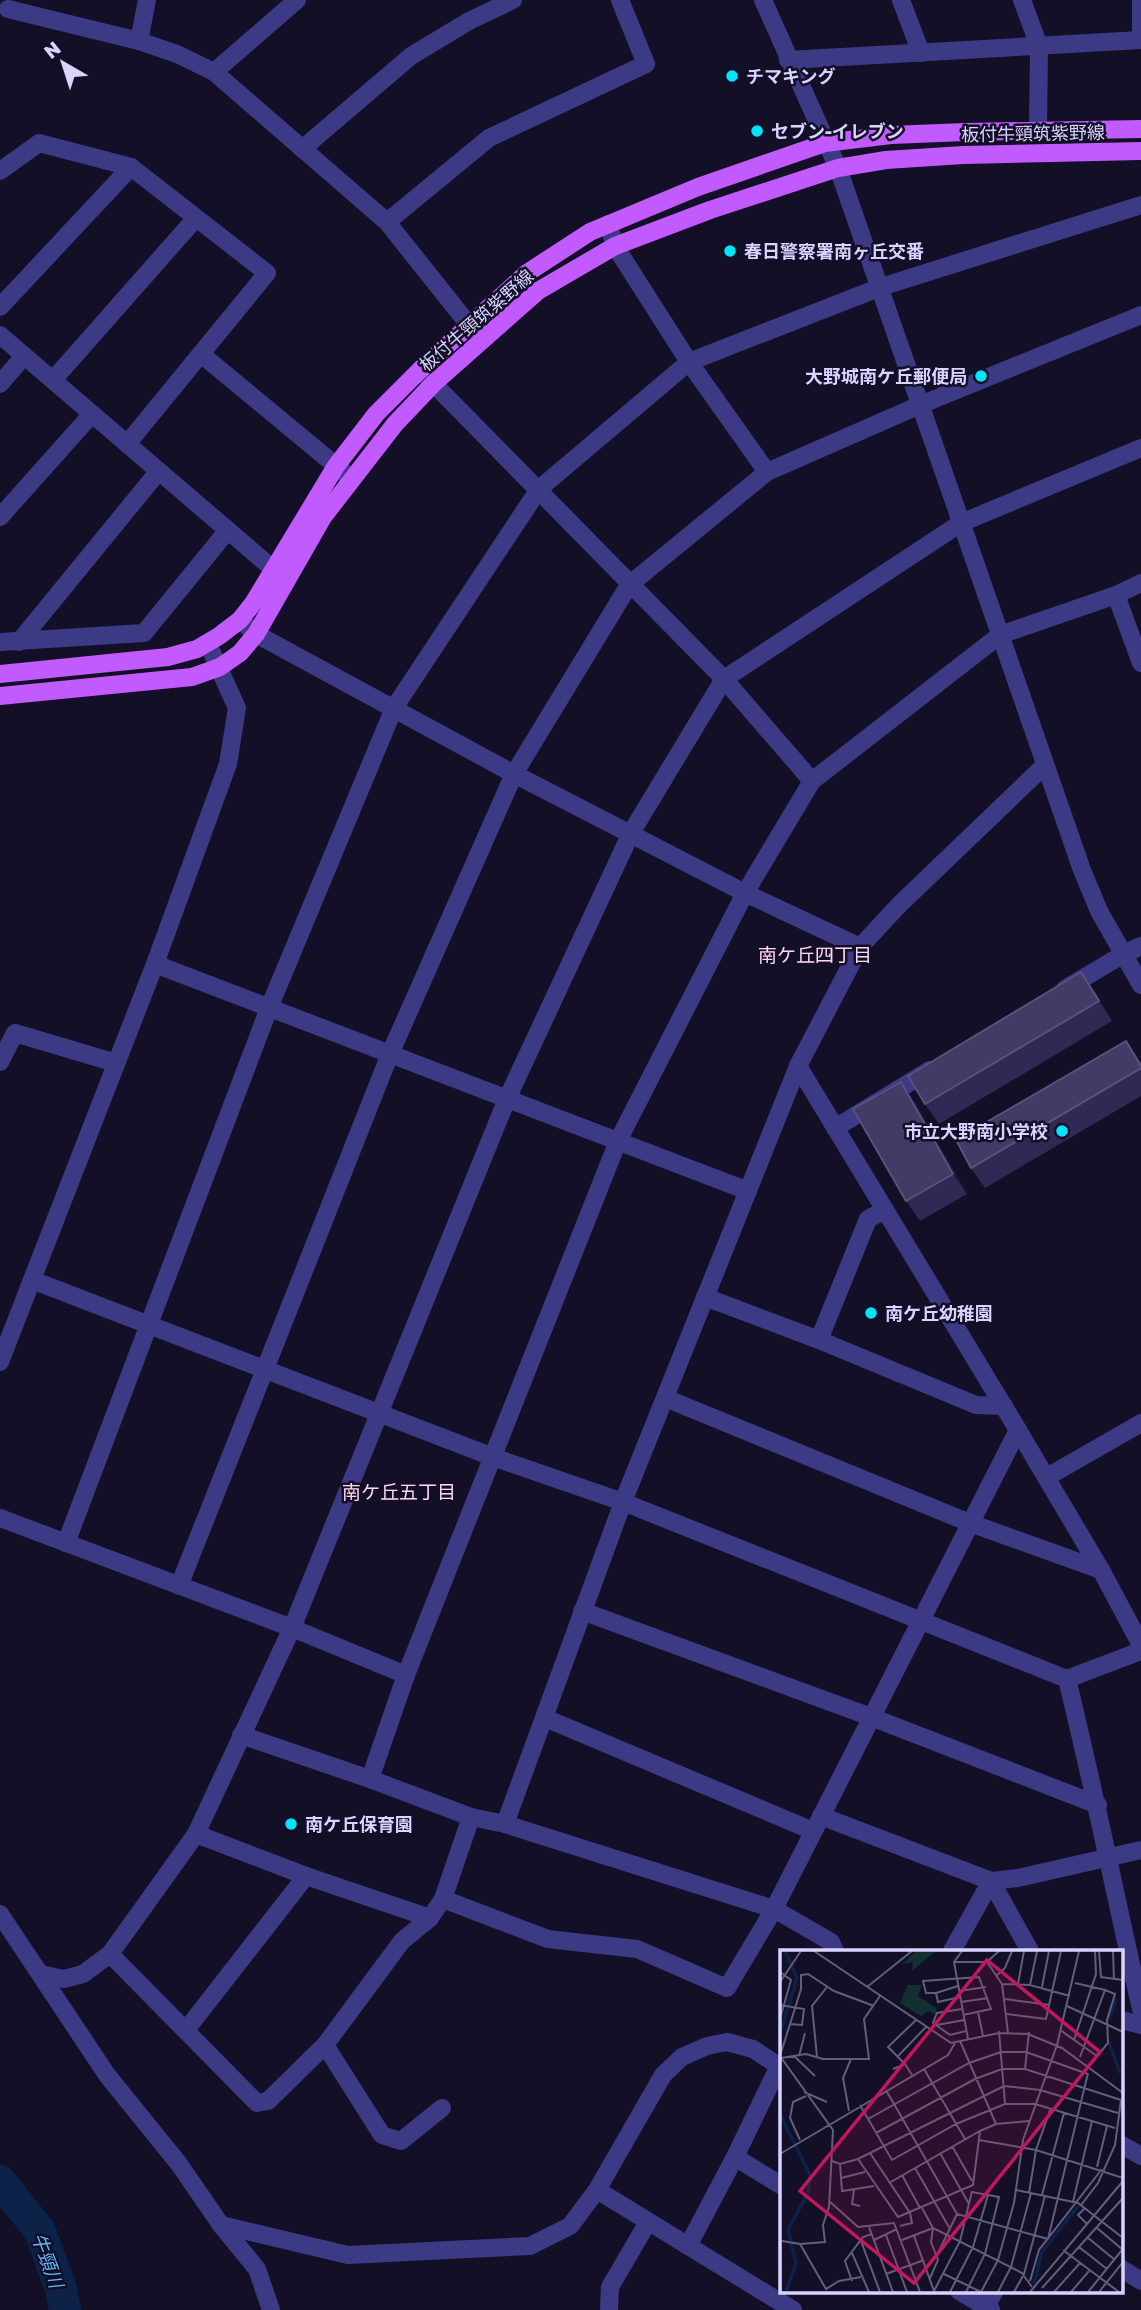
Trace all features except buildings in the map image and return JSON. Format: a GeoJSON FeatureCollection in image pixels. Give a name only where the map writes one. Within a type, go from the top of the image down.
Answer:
{"type":"FeatureCollection","features":[{"type":"Feature","properties":{"kind":"main road","name":"板付牛頸筑紫野線"},"geometry":{"type":"LineString","coordinates":[[0,674],[168,657],[208,644],[240,620],[254,601],[336,466],[376,414],[420,370],[527,273],[608,224],[698,187],[825,143],[891,135],[1141,129]]}},
{"type":"Feature","properties":{"kind":"main road","name":"板付牛頸筑紫野線"},"geometry":{"type":"LineString","coordinates":[[0,696],[192,677],[220,667],[240,653],[256,634],[323,517],[395,424],[434,383],[538,291],[615,246],[710,210],[838,168],[886,160],[963,155],[1141,151]]}},
{"type":"Feature","properties":{"kind":"street"},"geometry":{"type":"LineString","coordinates":[[139,41],[147,0]]}},
{"type":"Feature","properties":{"kind":"street"},"geometry":{"type":"LineString","coordinates":[[214,72],[297,0]]}},
{"type":"Feature","properties":{"kind":"street"},"geometry":{"type":"LineString","coordinates":[[302,149],[411,56],[469,21],[513,0]]}},
{"type":"Feature","properties":{"kind":"street"},"geometry":{"type":"LineString","coordinates":[[387,222],[489,138],[646,64],[620,0]]}},
{"type":"Feature","properties":{"kind":"street"},"geometry":{"type":"LineString","coordinates":[[763,0],[838,168],[1086,881],[1122,955],[1141,985]]}},
{"type":"Feature","properties":{"kind":"street"},"geometry":{"type":"LineString","coordinates":[[901,0],[921,53]]}},
{"type":"Feature","properties":{"kind":"street"},"geometry":{"type":"LineString","coordinates":[[1022,0],[1039,46],[1038,130]]}},
{"type":"Feature","properties":{"kind":"street"},"geometry":{"type":"LineString","coordinates":[[1140,0],[1141,32]]}},
{"type":"Feature","properties":{"kind":"street"},"geometry":{"type":"LineString","coordinates":[[7,8],[139,41],[177,54],[214,72],[387,222],[469,325],[485,338]]}},
{"type":"Feature","properties":{"kind":"street"},"geometry":{"type":"LineString","coordinates":[[788,60],[1141,40]]}},
{"type":"Feature","properties":{"kind":"street"},"geometry":{"type":"LineString","coordinates":[[0,171],[39,143],[131,167],[267,273],[127,444]]}},
{"type":"Feature","properties":{"kind":"street"},"geometry":{"type":"LineString","coordinates":[[0,307],[131,167]]}},
{"type":"Feature","properties":{"kind":"street"},"geometry":{"type":"LineString","coordinates":[[65,1543],[269,1008],[394,708],[539,489],[690,362],[881,287],[1141,205]]}},
{"type":"Feature","properties":{"kind":"street"},"geometry":{"type":"LineString","coordinates":[[52,380],[196,218]]}},
{"type":"Feature","properties":{"kind":"street"},"geometry":{"type":"LineString","coordinates":[[608,224],[615,246],[690,362],[767,472]]}},
{"type":"Feature","properties":{"kind":"street"},"geometry":{"type":"LineString","coordinates":[[179,1586],[390,1054],[514,774],[629,584],[767,472],[920,405],[1141,315]]}},
{"type":"Feature","properties":{"kind":"street"},"geometry":{"type":"LineString","coordinates":[[0,335],[272,568]]}},
{"type":"Feature","properties":{"kind":"street"},"geometry":{"type":"LineString","coordinates":[[201,354],[352,479]]}},
{"type":"Feature","properties":{"kind":"street"},"geometry":{"type":"LineString","coordinates":[[0,384],[24,356]]}},
{"type":"Feature","properties":{"kind":"street"},"geometry":{"type":"LineString","coordinates":[[420,370],[724,679],[813,781]]}},
{"type":"Feature","properties":{"kind":"street"},"geometry":{"type":"LineString","coordinates":[[0,517],[92,414]]}},
{"type":"Feature","properties":{"kind":"street"},"geometry":{"type":"LineString","coordinates":[[41,1974],[64,1979],[83,1974],[110,1954],[196,1834],[292,1628],[507,1099],[631,832],[724,679],[961,523],[1141,448]]}},
{"type":"Feature","properties":{"kind":"street"},"geometry":{"type":"LineString","coordinates":[[19,642],[158,472]]}},
{"type":"Feature","properties":{"kind":"street"},"geometry":{"type":"LineString","coordinates":[[0,642],[144,633],[228,530]]}},
{"type":"Feature","properties":{"kind":"street"},"geometry":{"type":"LineString","coordinates":[[370,1779],[406,1675],[618,1142],[745,893],[813,781],[1000,635],[1116,595],[1141,583]]}},
{"type":"Feature","properties":{"kind":"street"},"geometry":{"type":"LineString","coordinates":[[1116,595],[1141,663]]}},
{"type":"Feature","properties":{"kind":"street"},"geometry":{"type":"LineString","coordinates":[[240,620],[256,634],[514,774],[745,893],[860,947]]}},
{"type":"Feature","properties":{"kind":"street"},"geometry":{"type":"LineString","coordinates":[[0,1362],[155,964],[228,764],[237,708],[208,644]]}},
{"type":"Feature","properties":{"kind":"street"},"geometry":{"type":"LineString","coordinates":[[505,1825],[623,1502],[798,1066],[860,947],[899,905],[1044,766]]}},
{"type":"Feature","properties":{"kind":"street"},"geometry":{"type":"LineString","coordinates":[[1051,998],[1141,946]]}},
{"type":"Feature","properties":{"kind":"street"},"geometry":{"type":"LineString","coordinates":[[155,964],[748,1191]]}},
{"type":"Feature","properties":{"kind":"street"},"geometry":{"type":"LineString","coordinates":[[0,1062],[8,1031],[116,1063]]}},
{"type":"Feature","properties":{"kind":"street"},"geometry":{"type":"LineString","coordinates":[[835,1128],[943,1063]]}},
{"type":"Feature","properties":{"kind":"street"},"geometry":{"type":"LineString","coordinates":[[798,1066],[1047,1477],[1141,1645]]}},
{"type":"Feature","properties":{"kind":"street"},"geometry":{"type":"LineString","coordinates":[[819,1340],[868,1219],[885,1210]]}},
{"type":"Feature","properties":{"kind":"street"},"geometry":{"type":"LineString","coordinates":[[32,1280],[493,1457],[623,1502],[1067,1679],[1141,1651]]}},
{"type":"Feature","properties":{"kind":"street"},"geometry":{"type":"LineString","coordinates":[[705,1297],[819,1340],[976,1405],[1004,1406]]}},
{"type":"Feature","properties":{"kind":"street"},"geometry":{"type":"LineString","coordinates":[[665,1398],[970,1523],[1101,1570]]}},
{"type":"Feature","properties":{"kind":"street"},"geometry":{"type":"LineString","coordinates":[[1047,1477],[1141,1423]]}},
{"type":"Feature","properties":{"kind":"street"},"geometry":{"type":"LineString","coordinates":[[443,1899],[548,1939],[637,1949],[727,1988],[774,1909],[1018,1430]]}},
{"type":"Feature","properties":{"kind":"street"},"geometry":{"type":"LineString","coordinates":[[0,1518],[292,1628],[406,1675]]}},
{"type":"Feature","properties":{"kind":"street"},"geometry":{"type":"LineString","coordinates":[[582,1611],[872,1717],[1098,1805]]}},
{"type":"Feature","properties":{"kind":"street"},"geometry":{"type":"LineString","coordinates":[[1067,1679],[1098,1805],[1107,1858],[1141,2009]]}},
{"type":"Feature","properties":{"kind":"street"},"geometry":{"type":"LineString","coordinates":[[545,1718],[817,1824],[991,1881],[1018,1878],[1141,1850]]}},
{"type":"Feature","properties":{"kind":"street"},"geometry":{"type":"LineString","coordinates":[[241,1735],[471,1817],[505,1825],[774,1909],[831,1942],[835,1950]]}},
{"type":"Feature","properties":{"kind":"street"},"geometry":{"type":"LineString","coordinates":[[110,1954],[257,2103],[268,2101],[325,2045],[402,1941],[430,1918],[443,1899],[471,1817]]}},
{"type":"Feature","properties":{"kind":"street"},"geometry":{"type":"LineString","coordinates":[[196,1834],[306,1876],[430,1918]]}},
{"type":"Feature","properties":{"kind":"street"},"geometry":{"type":"LineString","coordinates":[[186,2030],[306,1876]]}},
{"type":"Feature","properties":{"kind":"street"},"geometry":{"type":"LineString","coordinates":[[953,1950],[991,1881]]}},
{"type":"Feature","properties":{"kind":"street"},"geometry":{"type":"LineString","coordinates":[[991,1881],[1029,1950]]}},
{"type":"Feature","properties":{"kind":"street"},"geometry":{"type":"LineString","coordinates":[[0,1914],[107,2075],[179,2164],[221,2225],[257,2269],[271,2310]]}},
{"type":"Feature","properties":{"kind":"street"},"geometry":{"type":"LineString","coordinates":[[1124,2021],[1141,2025]]}},
{"type":"Feature","properties":{"kind":"street"},"geometry":{"type":"LineString","coordinates":[[221,2225],[348,2255],[530,2246],[570,2226],[597,2190],[663,2075],[682,2057],[707,2046],[727,2042],[753,2049],[780,2066]]}},
{"type":"Feature","properties":{"kind":"street"},"geometry":{"type":"LineString","coordinates":[[325,2045],[382,2135],[401,2141],[442,2108]]}},
{"type":"Feature","properties":{"kind":"street"},"geometry":{"type":"LineString","coordinates":[[688,2246],[780,2069]]}},
{"type":"Feature","properties":{"kind":"street"},"geometry":{"type":"LineString","coordinates":[[1124,2146],[1141,2156]]}},
{"type":"Feature","properties":{"kind":"street"},"geometry":{"type":"LineString","coordinates":[[735,2157],[780,2185]]}},
{"type":"Feature","properties":{"kind":"street"},"geometry":{"type":"LineString","coordinates":[[597,2190],[793,2310]]}},
{"type":"Feature","properties":{"kind":"street"},"geometry":{"type":"LineString","coordinates":[[609,2310],[610,2287],[648,2222]]}},
{"type":"Feature","properties":{"kind":"street"},"geometry":{"type":"LineString","coordinates":[[1124,2270],[1141,2281]]}},
{"type":"Feature","properties":{"kind":"street"},"geometry":{"type":"LineString","coordinates":[[961,2292],[989,2304]]}},
{"type":"Feature","properties":{"kind":"waterway","name":"牛頸川"},"geometry":{"type":"LineString","coordinates":[[0,2181],[40,2231],[61,2289],[65,2310]]}},
{"type":"Feature","properties":{"kind":"place","name":"チマキング"},"geometry":{"type":"Point","coordinates":[732,76]}},
{"type":"Feature","properties":{"kind":"place","name":"セブン-イレブン"},"geometry":{"type":"Point","coordinates":[757,131]}},
{"type":"Feature","properties":{"kind":"place","name":"春日警察署南ヶ丘交番"},"geometry":{"type":"Point","coordinates":[730,251]}},
{"type":"Feature","properties":{"kind":"place","name":"大野城南ケ丘郵便局"},"geometry":{"type":"Point","coordinates":[981,376]}},
{"type":"Feature","properties":{"kind":"place","name":"市立大野南小学校"},"geometry":{"type":"Point","coordinates":[1062,1131]}},
{"type":"Feature","properties":{"kind":"place","name":"南ケ丘幼稚園"},"geometry":{"type":"Point","coordinates":[871,1313]}},
{"type":"Feature","properties":{"kind":"place","name":"南ケ丘保育園"},"geometry":{"type":"Point","coordinates":[291,1824]}},
{"type":"Feature","properties":{"kind":"district","name":"南ケ丘四丁目"},"geometry":{"type":"Point","coordinates":[815,954]}},
{"type":"Feature","properties":{"kind":"district","name":"南ケ丘五丁目"},"geometry":{"type":"Point","coordinates":[399,1491]}}]}
